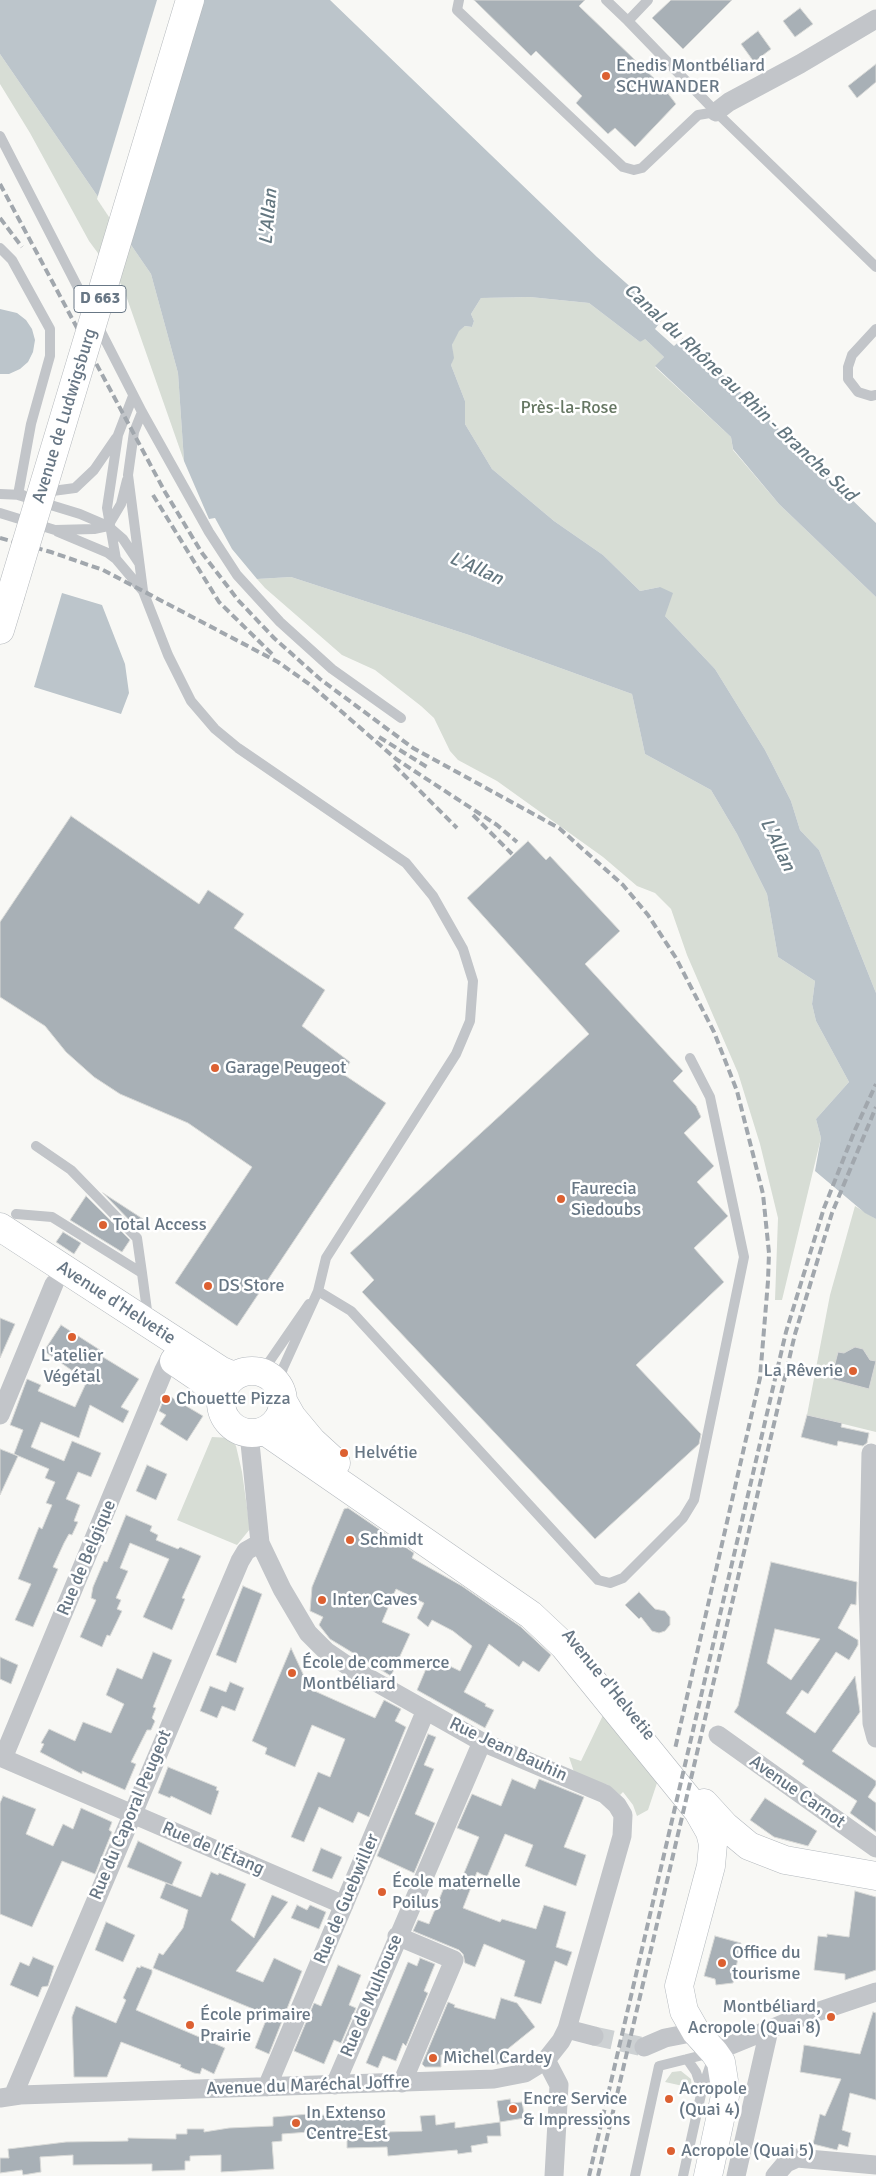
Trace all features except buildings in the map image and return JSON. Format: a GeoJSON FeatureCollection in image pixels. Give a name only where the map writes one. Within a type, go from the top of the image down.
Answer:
{"type":"FeatureCollection","features":[{"type":"Feature","properties":{"kind":"main road","name":"Avenue de Ludwigsburg"},"geometry":{"type":"LineString","coordinates":[[0,630],[5,586],[175,0]]}},
{"type":"Feature","properties":{"kind":"main road","name":"Avenue de Ludwigsburg"},"geometry":{"type":"LineString","coordinates":[[5,586],[190,0]]}},
{"type":"Feature","properties":{"kind":"main road","name":"Avenue d'Helvetie"},"geometry":{"type":"LineString","coordinates":[[8,1221],[149,1324],[220,1370],[255,1386],[337,1464],[544,1610],[573,1638],[703,1802],[725,1826],[749,1846],[785,1860],[876,1876]]}},
{"type":"Feature","properties":{"kind":"main road","name":"Avenue d'Helvetie"},"geometry":{"type":"LineString","coordinates":[[0,1249],[199,1378],[255,1386]]}},
{"type":"Feature","properties":{"kind":"main road","name":"Avenue d'Helvetie"},"geometry":{"type":"LineString","coordinates":[[255,1386],[225,1418],[231,1426],[257,1432],[531,1615],[564,1646],[698,1811],[710,1832],[713,1844],[711,1866],[679,1986],[684,2011],[721,2062],[725,2096],[708,2176]]}},
{"type":"Feature","properties":{"kind":"main road"},"geometry":{"type":"LineString","coordinates":[[255,1386],[279,1418],[257,1432]]}},
{"type":"Feature","properties":{"kind":"main road"},"geometry":{"type":"LineString","coordinates":[[711,1866],[730,1848],[749,1846]]}},
{"type":"Feature","properties":{"kind":"street"},"geometry":{"type":"LineString","coordinates":[[716,112],[729,102],[800,64],[876,19]]}},
{"type":"Feature","properties":{"kind":"street"},"geometry":{"type":"LineString","coordinates":[[0,1415],[54,1284]]}},
{"type":"Feature","properties":{"kind":"street","name":"Rue de Belgique"},"geometry":{"type":"LineString","coordinates":[[2,1758],[170,1358]]}},
{"type":"Feature","properties":{"kind":"street","name":"Rue Jean Bauhin"},"geometry":{"type":"LineString","coordinates":[[257,1432],[260,1544],[282,1589],[304,1626],[326,1651],[351,1668],[482,1742],[605,1794],[617,1805],[623,1815],[622,1836],[567,2029]]}},
{"type":"Feature","properties":{"kind":"street"},"geometry":{"type":"LineString","coordinates":[[871,1453],[872,1723],[876,1738]]}},
{"type":"Feature","properties":{"kind":"street","name":"Rue du Caporal Peugeot"},"geometry":{"type":"LineString","coordinates":[[6,2097],[240,1562],[246,1551],[260,1544]]}},
{"type":"Feature","properties":{"kind":"street","name":"Rue de Guebwiller"},"geometry":{"type":"LineString","coordinates":[[267,2087],[426,1710]]}},
{"type":"Feature","properties":{"kind":"street","name":"Avenue Carnot"},"geometry":{"type":"LineString","coordinates":[[718,1735],[876,1848]]}},
{"type":"Feature","properties":{"kind":"street","name":"Rue de Mulhouse"},"geometry":{"type":"LineString","coordinates":[[335,2085],[397,1936],[482,1742]]}},
{"type":"Feature","properties":{"kind":"street","name":"Rue de l'Étang"},"geometry":{"type":"LineString","coordinates":[[2,1758],[344,1905]]}},
{"type":"Feature","properties":{"kind":"street"},"geometry":{"type":"LineString","coordinates":[[397,1936],[454,1960],[402,2082]]}},
{"type":"Feature","properties":{"kind":"street"},"geometry":{"type":"LineString","coordinates":[[644,2047],[665,2038],[705,2042],[769,2030],[828,2006],[876,1992]]}},
{"type":"Feature","properties":{"kind":"street"},"geometry":{"type":"LineString","coordinates":[[567,2029],[594,2036]]}},
{"type":"Feature","properties":{"kind":"street","name":"Avenue du Maréchal Joffre"},"geometry":{"type":"LineString","coordinates":[[6,2097],[494,2079],[525,2073],[546,2060],[554,2052],[567,2029]]}},
{"type":"Feature","properties":{"kind":"street"},"geometry":{"type":"LineString","coordinates":[[736,2176],[769,2030]]}},
{"type":"Feature","properties":{"kind":"street"},"geometry":{"type":"LineString","coordinates":[[546,2060],[559,2085],[554,2176]]}},
{"type":"Feature","properties":{"kind":"street"},"geometry":{"type":"LineString","coordinates":[[775,2176],[786,2163],[797,2158],[811,2157],[876,2165]]}},
{"type":"Feature","properties":{"kind":"lane"},"geometry":{"type":"LineString","coordinates":[[458,0],[457,10],[622,168],[634,170],[642,168],[698,115],[716,112]]}},
{"type":"Feature","properties":{"kind":"lane"},"geometry":{"type":"LineString","coordinates":[[606,0],[716,112],[876,267]]}},
{"type":"Feature","properties":{"kind":"lane"},"geometry":{"type":"LineString","coordinates":[[628,21],[648,0]]}},
{"type":"Feature","properties":{"kind":"lane"},"geometry":{"type":"LineString","coordinates":[[0,136],[133,396],[209,532],[237,574],[280,622],[332,669],[401,718]]}},
{"type":"Feature","properties":{"kind":"lane"},"geometry":{"type":"LineString","coordinates":[[0,248],[12,260],[50,329],[50,356],[31,424],[18,495]]}},
{"type":"Feature","properties":{"kind":"lane"},"geometry":{"type":"LineString","coordinates":[[876,329],[852,355],[848,367],[848,379],[858,392],[871,396],[876,395]]}},
{"type":"Feature","properties":{"kind":"lane"},"geometry":{"type":"LineString","coordinates":[[116,559],[108,526],[107,508],[118,435],[133,396]]}},
{"type":"Feature","properties":{"kind":"lane"},"geometry":{"type":"LineString","coordinates":[[55,530],[94,529],[108,526],[121,504],[128,475],[134,432],[142,412]]}},
{"type":"Feature","properties":{"kind":"lane"},"geometry":{"type":"LineString","coordinates":[[0,494],[18,495],[75,488],[94,470],[118,435]]}},
{"type":"Feature","properties":{"kind":"lane"},"geometry":{"type":"LineString","coordinates":[[128,475],[142,566],[143,591]]}},
{"type":"Feature","properties":{"kind":"lane"},"geometry":{"type":"LineString","coordinates":[[18,495],[80,514],[108,526],[123,539],[142,566]]}},
{"type":"Feature","properties":{"kind":"lane"},"geometry":{"type":"LineString","coordinates":[[0,513],[55,530],[108,553],[116,559],[143,591],[168,655],[191,701],[215,729],[238,748],[406,863],[433,896],[463,949],[473,982],[470,1021],[456,1054],[326,1258],[318,1291],[283,1368],[255,1386]]}},
{"type":"Feature","properties":{"kind":"lane"},"geometry":{"type":"LineString","coordinates":[[318,1291],[351,1311],[598,1580],[610,1583],[623,1578],[682,1518],[694,1500],[744,1257],[710,1098],[690,1058]]}},
{"type":"Feature","properties":{"kind":"lane"},"geometry":{"type":"LineString","coordinates":[[36,1146],[71,1170],[137,1238],[149,1324]]}},
{"type":"Feature","properties":{"kind":"lane"},"geometry":{"type":"LineString","coordinates":[[8,1221],[52,1217],[142,1273]]}},
{"type":"Feature","properties":{"kind":"lane"},"geometry":{"type":"LineString","coordinates":[[255,1386],[269,1362],[318,1291]]}},
{"type":"Feature","properties":{"kind":"lane"},"geometry":{"type":"LineString","coordinates":[[634,2176],[658,2066],[687,2059],[705,2042]]}},
{"type":"Feature","properties":{"kind":"lane"},"geometry":{"type":"LineString","coordinates":[[683,2176],[702,2090],[705,2042]]}},
{"type":"Feature","properties":{"kind":"lane"},"geometry":{"type":"LineString","coordinates":[[687,2059],[696,2072],[702,2090]]}},
{"type":"Feature","properties":{"kind":"green space"},"geometry":{"type":"Polygon","coordinates":[[[0,54],[151,274],[178,373],[184,461],[123,287],[89,241],[30,133],[0,84],[0,54]]]}},
{"type":"Feature","properties":{"kind":"green space","name":"Près-la-Rose"},"geometry":{"type":"Polygon","coordinates":[[[530,297],[589,303],[640,342],[644,338],[664,357],[655,367],[731,437],[733,450],[779,504],[876,597],[876,993],[819,850],[800,830],[791,801],[765,750],[715,669],[665,616],[660,587],[640,591],[603,555],[554,521],[492,469],[465,424],[465,401],[451,365],[453,358],[452,345],[458,331],[465,326],[472,327],[474,321],[471,314],[481,298],[530,297]]]}},
{"type":"Feature","properties":{"kind":"green space"},"geometry":{"type":"Polygon","coordinates":[[[291,577],[469,635],[632,694],[645,754],[711,790],[737,834],[767,894],[778,957],[815,981],[812,1004],[816,1021],[849,1082],[816,1119],[821,1138],[782,1300],[775,1300],[778,1218],[760,1144],[738,1073],[687,955],[671,909],[655,893],[637,886],[603,857],[497,781],[458,760],[450,751],[434,718],[421,706],[375,670],[342,655],[257,579],[291,577]]]}},
{"type":"Feature","properties":{"kind":"green space"},"geometry":{"type":"Polygon","coordinates":[[[855,1206],[876,1219],[876,1432],[807,1415],[830,1295],[855,1206]]]}},
{"type":"Feature","properties":{"kind":"green space"},"geometry":{"type":"Polygon","coordinates":[[[212,1437],[230,1438],[236,1446],[242,1472],[250,1529],[237,1545],[177,1520],[212,1437]]]}},
{"type":"Feature","properties":{"kind":"green space"},"geometry":{"type":"Polygon","coordinates":[[[606,1709],[659,1777],[648,1810],[637,1816],[633,1805],[623,1792],[620,1795],[608,1785],[575,1775],[569,1757],[581,1761],[606,1709]]]}},
{"type":"Feature","properties":{"kind":"green space"},"geometry":{"type":"Polygon","coordinates":[[[681,2071],[691,2079],[692,2088],[665,2082],[672,2072],[681,2071]]]}},
{"type":"Feature","properties":{"kind":"water"},"geometry":{"type":"Polygon","coordinates":[[[0,0],[330,0],[597,257],[664,317],[655,329],[674,346],[683,338],[692,345],[876,523],[876,597],[779,504],[733,449],[731,437],[655,366],[664,357],[645,339],[640,342],[589,303],[530,297],[481,298],[471,314],[474,321],[472,327],[465,326],[459,331],[452,345],[454,358],[451,365],[465,401],[465,424],[492,469],[554,521],[603,555],[640,591],[660,587],[673,593],[665,616],[715,669],[765,750],[791,801],[800,830],[819,850],[876,993],[876,1219],[865,1213],[815,1171],[821,1138],[816,1119],[849,1082],[816,1021],[812,1004],[815,981],[778,957],[767,894],[737,834],[711,790],[645,754],[632,694],[469,635],[291,577],[257,579],[232,549],[215,518],[209,519],[184,461],[178,373],[151,274],[0,54],[0,0]]]}},
{"type":"Feature","properties":{"kind":"water"},"geometry":{"type":"Polygon","coordinates":[[[0,309],[17,313],[26,320],[32,329],[35,340],[33,352],[28,362],[20,369],[9,374],[0,374],[0,309]]]}},
{"type":"Feature","properties":{"kind":"water"},"geometry":{"type":"Polygon","coordinates":[[[62,593],[102,605],[125,664],[129,693],[121,714],[34,687],[62,593]]]}},
{"type":"Feature","properties":{"kind":"pier"},"geometry":{"type":"Polygon","coordinates":[[[157,0],[201,0],[127,244],[97,199],[157,0]]]}},
{"type":"Feature","properties":{"kind":"tunnel"},"geometry":{"type":"LineString","coordinates":[[594,2036],[644,2047]]}},
{"type":"Feature","properties":{"kind":"railway"},"geometry":{"type":"LineString","coordinates":[[0,184],[165,492],[202,553],[238,600],[274,638],[320,679],[413,748],[559,828],[623,885],[648,915],[676,958],[714,1032],[737,1091],[763,1194],[769,1253],[768,1281],[760,1378],[675,1749]]}},
{"type":"Feature","properties":{"kind":"railway"},"geometry":{"type":"LineString","coordinates":[[0,218],[22,247]]}},
{"type":"Feature","properties":{"kind":"railway"},"geometry":{"type":"LineString","coordinates":[[153,495],[219,602],[272,654]]}},
{"type":"Feature","properties":{"kind":"railway"},"geometry":{"type":"LineString","coordinates":[[0,538],[51,552],[103,570],[278,662],[312,686],[396,759],[497,825],[517,842]]}},
{"type":"Feature","properties":{"kind":"railway"},"geometry":{"type":"LineString","coordinates":[[379,737],[427,767]]}},
{"type":"Feature","properties":{"kind":"railway"},"geometry":{"type":"LineString","coordinates":[[394,765],[457,828]]}},
{"type":"Feature","properties":{"kind":"railway"},"geometry":{"type":"LineString","coordinates":[[473,815],[512,854]]}},
{"type":"Feature","properties":{"kind":"railway"},"geometry":{"type":"LineString","coordinates":[[589,2176],[786,1332],[824,1208],[855,1130],[876,1084]]}},
{"type":"Feature","properties":{"kind":"railway"},"geometry":{"type":"LineString","coordinates":[[598,2176],[795,1334],[832,1213],[876,1107]]}},
{"type":"Feature","properties":{"kind":"place","name":"Enedis Montbéliard SCHWANDER"},"geometry":{"type":"Point","coordinates":[606,76]}},
{"type":"Feature","properties":{"kind":"place","name":"Garage Peugeot"},"geometry":{"type":"Point","coordinates":[215,1068]}},
{"type":"Feature","properties":{"kind":"place","name":"Faurecia Siedoubs"},"geometry":{"type":"Point","coordinates":[561,1199]}},
{"type":"Feature","properties":{"kind":"place","name":"Total Access"},"geometry":{"type":"Point","coordinates":[103,1225]}},
{"type":"Feature","properties":{"kind":"place","name":"DS Store"},"geometry":{"type":"Point","coordinates":[208,1286]}},
{"type":"Feature","properties":{"kind":"place","name":"L'atelier Végétal"},"geometry":{"type":"Point","coordinates":[72,1337]}},
{"type":"Feature","properties":{"kind":"place","name":"La Rêverie"},"geometry":{"type":"Point","coordinates":[853,1371]}},
{"type":"Feature","properties":{"kind":"place","name":"Chouette Pizza"},"geometry":{"type":"Point","coordinates":[166,1399]}},
{"type":"Feature","properties":{"kind":"place","name":"Helvétie"},"geometry":{"type":"Point","coordinates":[344,1453]}},
{"type":"Feature","properties":{"kind":"place","name":"Schmidt"},"geometry":{"type":"Point","coordinates":[350,1540]}},
{"type":"Feature","properties":{"kind":"place","name":"Inter Caves"},"geometry":{"type":"Point","coordinates":[322,1600]}},
{"type":"Feature","properties":{"kind":"place","name":"École de commerce Montbéliard"},"geometry":{"type":"Point","coordinates":[292,1673]}},
{"type":"Feature","properties":{"kind":"place","name":"École maternelle Poilus"},"geometry":{"type":"Point","coordinates":[382,1892]}},
{"type":"Feature","properties":{"kind":"place","name":"Office du tourisme"},"geometry":{"type":"Point","coordinates":[722,1963]}},
{"type":"Feature","properties":{"kind":"place","name":"Montbéliard, Acropole (Quai 8)"},"geometry":{"type":"Point","coordinates":[831,2017]}},
{"type":"Feature","properties":{"kind":"place","name":"École primaire Prairie"},"geometry":{"type":"Point","coordinates":[190,2025]}},
{"type":"Feature","properties":{"kind":"place","name":"Michel Cardey"},"geometry":{"type":"Point","coordinates":[433,2058]}},
{"type":"Feature","properties":{"kind":"place","name":"Acropole (Quai 4)"},"geometry":{"type":"Point","coordinates":[669,2099]}},
{"type":"Feature","properties":{"kind":"place","name":"Encre Service & Impressions"},"geometry":{"type":"Point","coordinates":[513,2109]}},
{"type":"Feature","properties":{"kind":"place","name":"In Extenso Centre-Est"},"geometry":{"type":"Point","coordinates":[296,2123]}},
{"type":"Feature","properties":{"kind":"place","name":"Acropole (Quai 5)"},"geometry":{"type":"Point","coordinates":[671,2151]}},
{"type":"Feature","properties":{"kind":"water label","name":"L'Allan"},"geometry":{"type":"Point","coordinates":[269,217]}},
{"type":"Feature","properties":{"kind":"water label","name":"Canal du Rhône au Rhin - Branche Sud"},"geometry":{"type":"Point","coordinates":[740,393]}},
{"type":"Feature","properties":{"kind":"water label","name":"L'Allan"},"geometry":{"type":"Point","coordinates":[476,569]}},
{"type":"Feature","properties":{"kind":"water label","name":"L'Allan"},"geometry":{"type":"Point","coordinates":[777,845]}}]}
